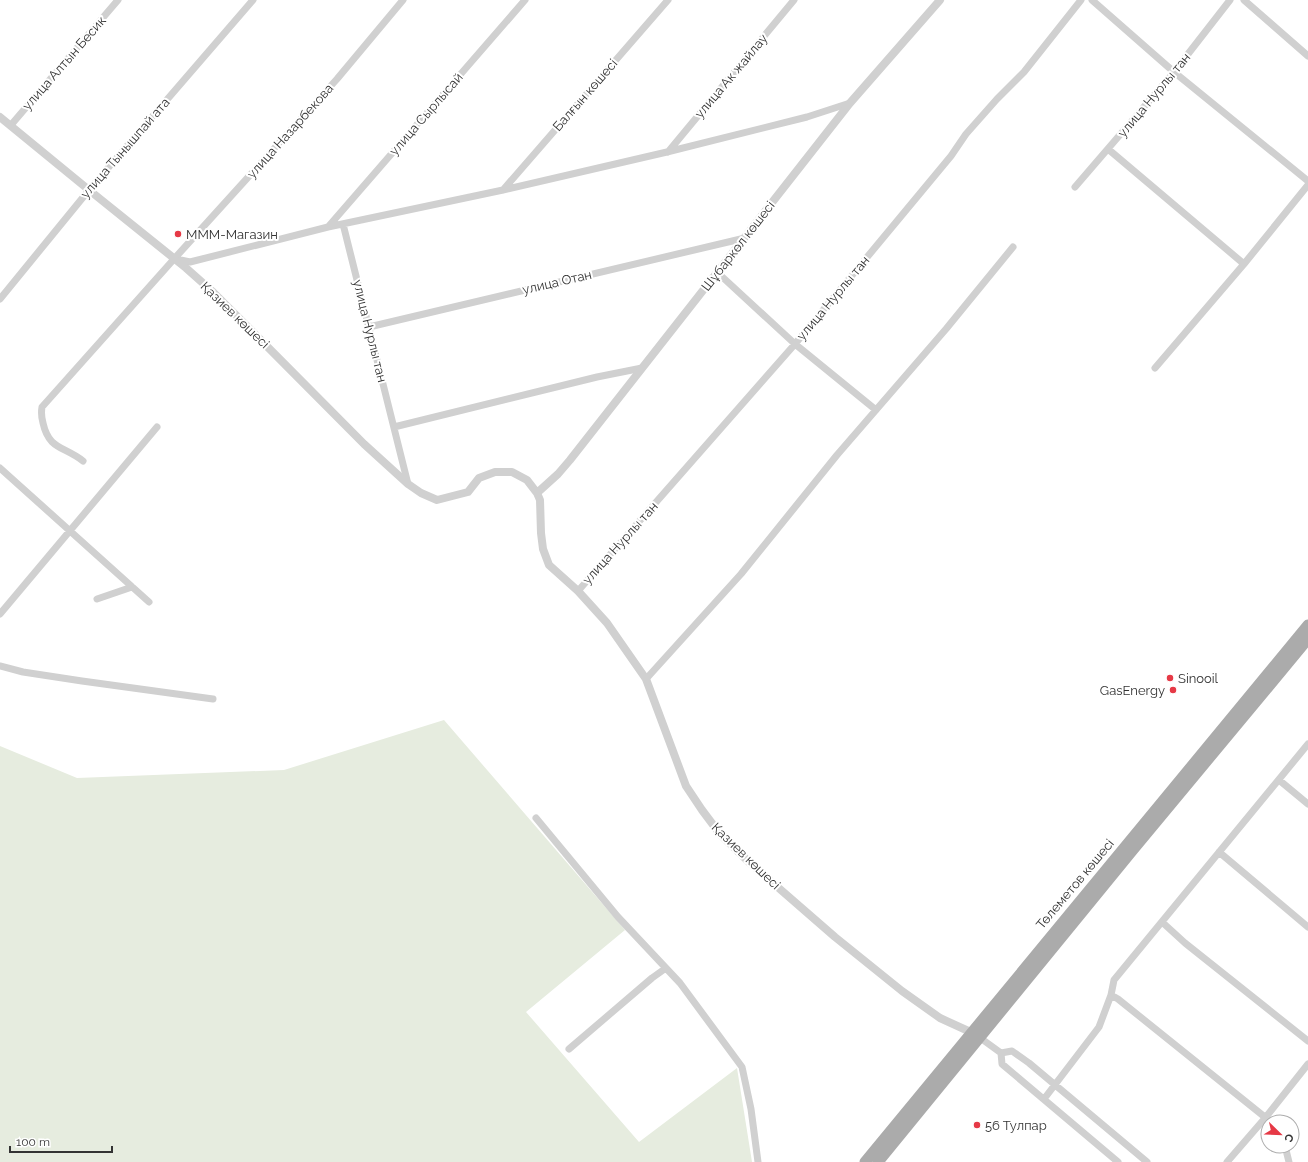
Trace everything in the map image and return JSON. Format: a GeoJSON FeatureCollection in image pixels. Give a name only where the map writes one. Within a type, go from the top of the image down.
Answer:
{"type":"FeatureCollection","features":[{"type":"Feature","properties":{"kind":"main road","name":"Төлеметов көшесі"},"geometry":{"type":"LineString","coordinates":[[976,1035],[1072,908],[1308,625]]}},
{"type":"Feature","properties":{"kind":"main road","name":"Төлеметов көшесі"},"geometry":{"type":"LineString","coordinates":[[865,1162],[889,1140],[1308,639]]}},
{"type":"Feature","properties":{"kind":"main road","name":"Төлеметов көшесі"},"geometry":{"type":"LineString","coordinates":[[878,1162],[889,1140]]}},
{"type":"Feature","properties":{"kind":"street","name":"улица Алтын Бесик"},"geometry":{"type":"LineString","coordinates":[[11,126],[118,0]]}},
{"type":"Feature","properties":{"kind":"street","name":"улица Тынышпай ата"},"geometry":{"type":"LineString","coordinates":[[0,299],[89,190],[253,0]]}},
{"type":"Feature","properties":{"kind":"street","name":"улица Назарбекова"},"geometry":{"type":"LineString","coordinates":[[83,461],[76,455],[59,448],[49,439],[45,432],[40,414],[42,407],[337,79],[403,0]]}},
{"type":"Feature","properties":{"kind":"street","name":"улица Сырлысай"},"geometry":{"type":"LineString","coordinates":[[328,227],[525,0]]}},
{"type":"Feature","properties":{"kind":"street","name":"Балғын көшесі"},"geometry":{"type":"LineString","coordinates":[[503,190],[668,0]]}},
{"type":"Feature","properties":{"kind":"street","name":"улица Ак жайлау"},"geometry":{"type":"LineString","coordinates":[[667,152],[794,0]]}},
{"type":"Feature","properties":{"kind":"street","name":"Шұбаркөл көшесі"},"geometry":{"type":"LineString","coordinates":[[537,493],[558,474],[570,460],[850,103],[940,0]]}},
{"type":"Feature","properties":{"kind":"street","name":"улица Нурлы тан"},"geometry":{"type":"LineString","coordinates":[[578,591],[795,344],[951,156],[966,134],[996,99],[1024,72],[1081,0]]}},
{"type":"Feature","properties":{"kind":"street"},"geometry":{"type":"LineString","coordinates":[[1092,0],[1174,72],[1308,181]]}},
{"type":"Feature","properties":{"kind":"street","name":"улица Нурлы тан"},"geometry":{"type":"LineString","coordinates":[[1075,187],[1174,72],[1230,0]]}},
{"type":"Feature","properties":{"kind":"street"},"geometry":{"type":"LineString","coordinates":[[1244,0],[1308,56]]}},
{"type":"Feature","properties":{"kind":"street"},"geometry":{"type":"LineString","coordinates":[[174,259],[190,262],[328,227],[503,190],[667,152],[807,117],[850,103]]}},
{"type":"Feature","properties":{"kind":"street","name":"Қазиев көшесі"},"geometry":{"type":"LineString","coordinates":[[0,117],[213,292],[364,444],[408,484],[437,500],[468,492],[480,478],[495,472],[512,472],[527,480],[537,493],[540,500],[540,533],[543,549],[550,565],[578,591],[607,622],[646,679],[686,786],[720,834],[835,937],[902,991],[940,1018],[976,1035]]}},
{"type":"Feature","properties":{"kind":"street"},"geometry":{"type":"LineString","coordinates":[[1108,149],[1244,264]]}},
{"type":"Feature","properties":{"kind":"street"},"geometry":{"type":"LineString","coordinates":[[1155,368],[1244,264],[1308,185]]}},
{"type":"Feature","properties":{"kind":"street","name":"улица Нурлы тан"},"geometry":{"type":"LineString","coordinates":[[343,224],[408,484]]}},
{"type":"Feature","properties":{"kind":"street","name":"улица Отан"},"geometry":{"type":"LineString","coordinates":[[369,327],[745,238]]}},
{"type":"Feature","properties":{"kind":"street"},"geometry":{"type":"LineString","coordinates":[[646,679],[741,574],[837,454],[951,324],[1013,247]]}},
{"type":"Feature","properties":{"kind":"street"},"geometry":{"type":"LineString","coordinates":[[718,273],[795,344],[876,410]]}},
{"type":"Feature","properties":{"kind":"street"},"geometry":{"type":"LineString","coordinates":[[394,427],[642,368]]}},
{"type":"Feature","properties":{"kind":"street"},"geometry":{"type":"LineString","coordinates":[[0,614],[157,427]]}},
{"type":"Feature","properties":{"kind":"street"},"geometry":{"type":"LineString","coordinates":[[0,468],[149,602]]}},
{"type":"Feature","properties":{"kind":"street"},"geometry":{"type":"LineString","coordinates":[[97,599],[132,586]]}},
{"type":"Feature","properties":{"kind":"street"},"geometry":{"type":"LineString","coordinates":[[0,666],[23,672],[74,680],[213,699]]}},
{"type":"Feature","properties":{"kind":"street"},"geometry":{"type":"LineString","coordinates":[[1044,1099],[1100,1027],[1111,995],[1114,980],[1308,744]]}},
{"type":"Feature","properties":{"kind":"street"},"geometry":{"type":"LineString","coordinates":[[1278,780],[1308,804]]}},
{"type":"Feature","properties":{"kind":"street"},"geometry":{"type":"LineString","coordinates":[[536,818],[618,917],[680,983],[742,1067],[758,1162]]}},
{"type":"Feature","properties":{"kind":"street"},"geometry":{"type":"LineString","coordinates":[[1219,852],[1308,927]]}},
{"type":"Feature","properties":{"kind":"street"},"geometry":{"type":"LineString","coordinates":[[1162,922],[1191,948],[1308,1041]]}},
{"type":"Feature","properties":{"kind":"street"},"geometry":{"type":"LineString","coordinates":[[569,1049],[652,978],[666,968]]}},
{"type":"Feature","properties":{"kind":"street"},"geometry":{"type":"LineString","coordinates":[[1111,995],[1262,1114]]}},
{"type":"Feature","properties":{"kind":"street"},"geometry":{"type":"LineString","coordinates":[[976,1035],[1000,1053],[1002,1064],[1118,1162]]}},
{"type":"Feature","properties":{"kind":"street"},"geometry":{"type":"LineString","coordinates":[[1000,1053],[1012,1051],[1147,1162]]}},
{"type":"Feature","properties":{"kind":"street"},"geometry":{"type":"LineString","coordinates":[[1272,1114],[1308,1064]]}},
{"type":"Feature","properties":{"kind":"street"},"geometry":{"type":"LineString","coordinates":[[1227,1162],[1260,1127]]}},
{"type":"Feature","properties":{"kind":"shaded area"},"geometry":{"type":"Polygon","coordinates":[[[444,720],[625,930],[526,1012],[639,1142],[737,1068],[752,1162],[0,1162],[0,746],[77,778],[284,770],[444,720]]]}},
{"type":"Feature","properties":{"kind":"place","name":"МММ-Магазин"},"geometry":{"type":"Point","coordinates":[178,234]}},
{"type":"Feature","properties":{"kind":"place","name":"Sinooil"},"geometry":{"type":"Point","coordinates":[1170,678]}},
{"type":"Feature","properties":{"kind":"place","name":"GasEnergy"},"geometry":{"type":"Point","coordinates":[1173,690]}},
{"type":"Feature","properties":{"kind":"place","name":"56 Тулпар"},"geometry":{"type":"Point","coordinates":[977,1125]}}]}
